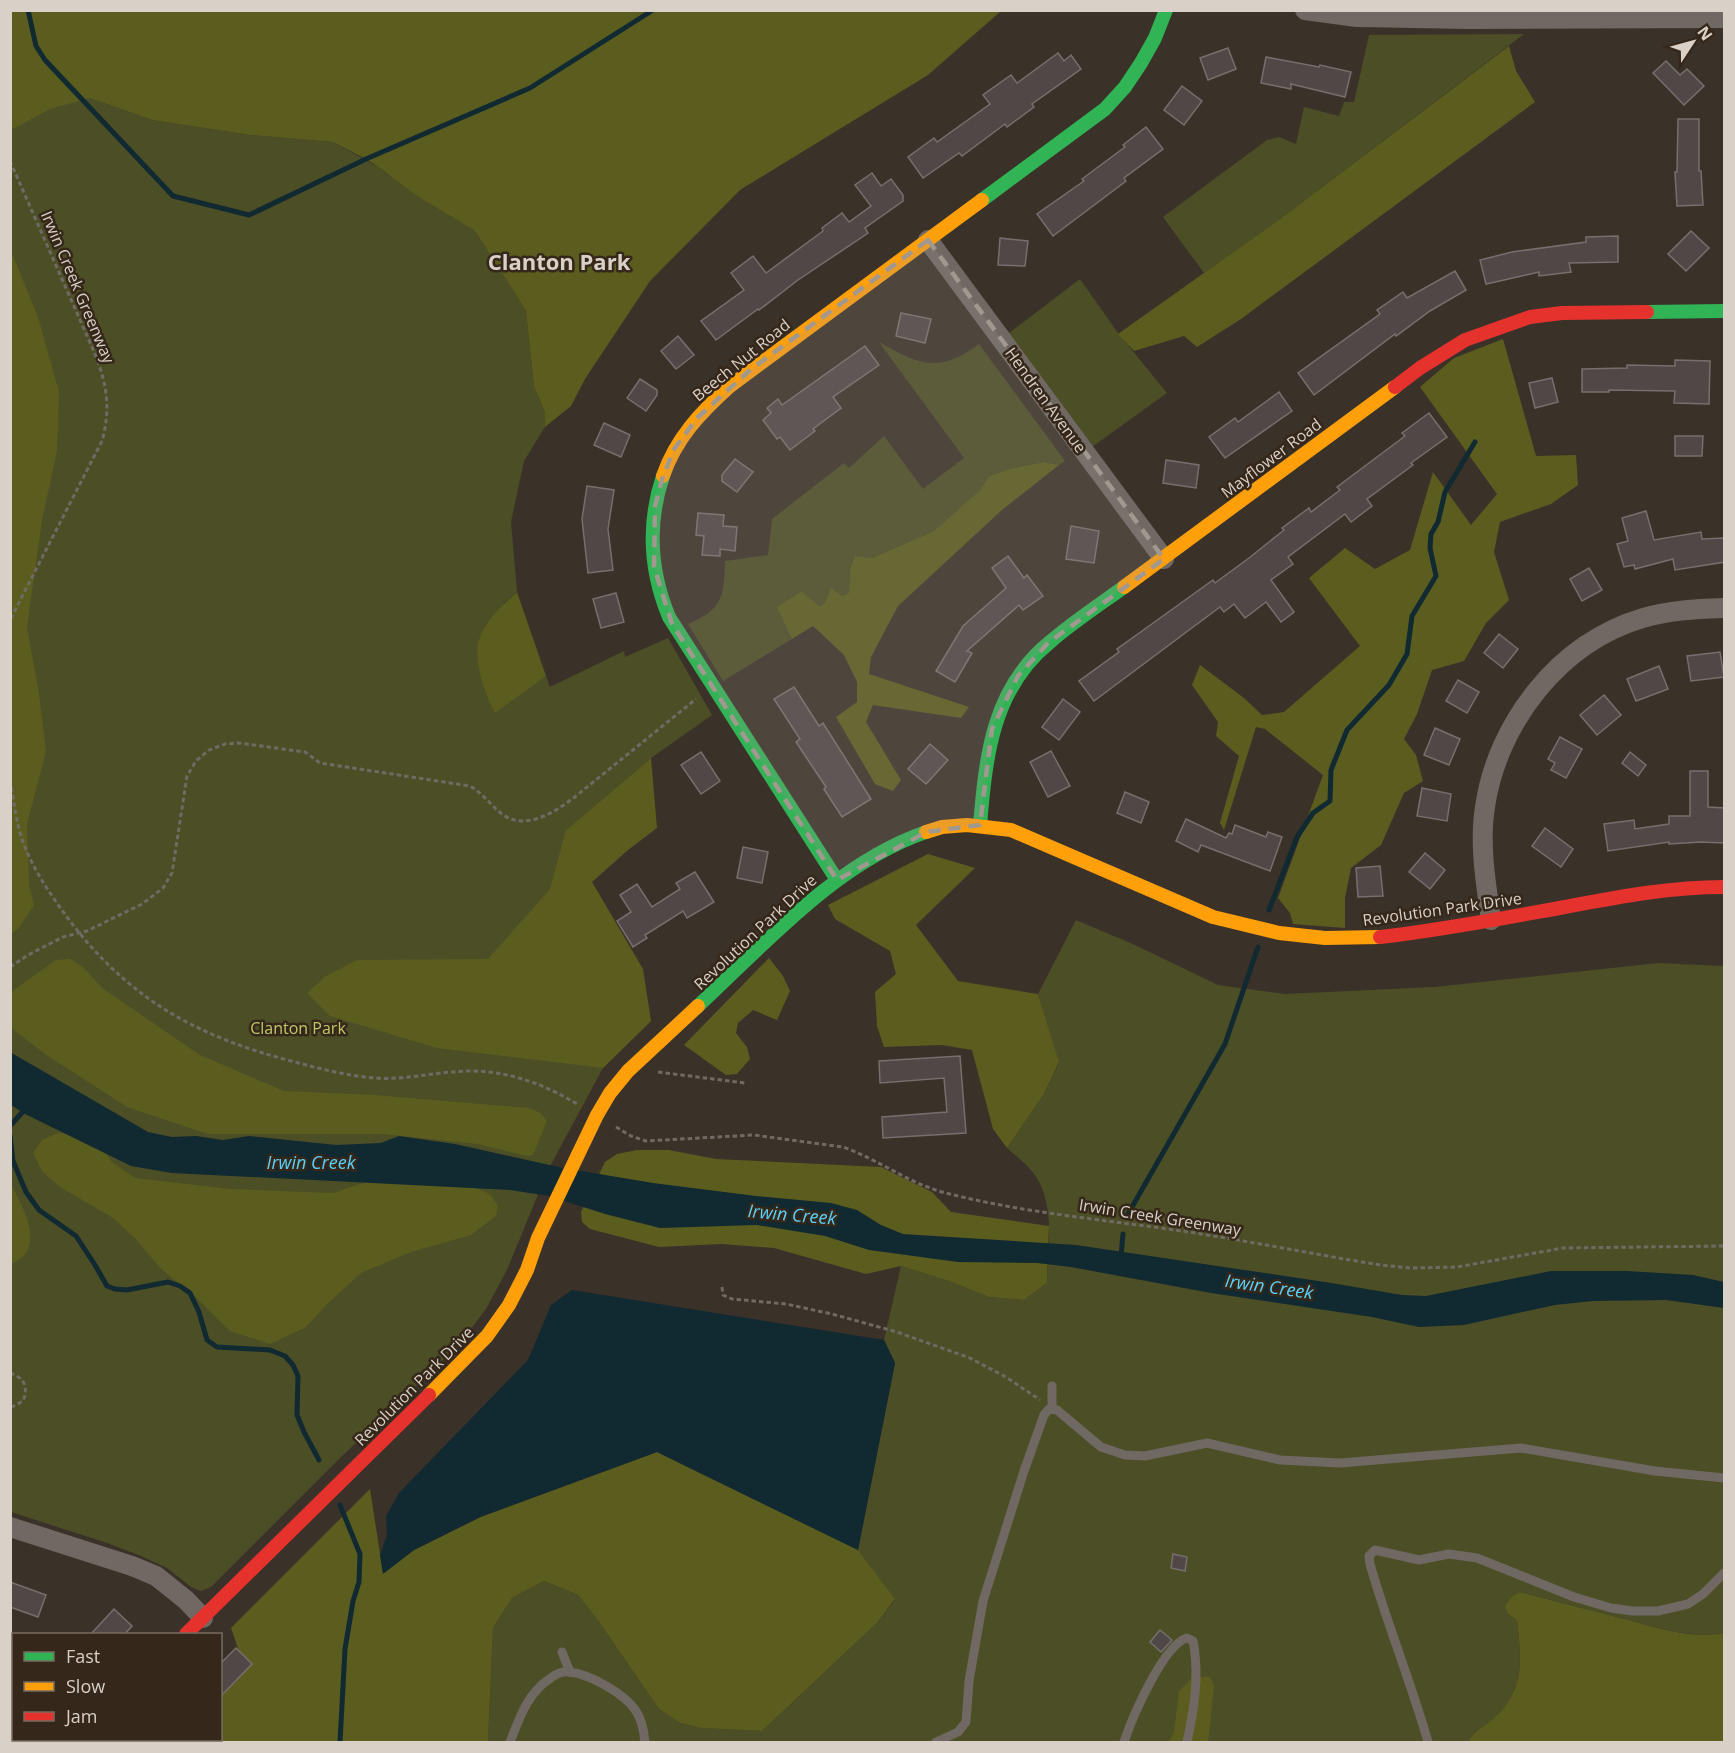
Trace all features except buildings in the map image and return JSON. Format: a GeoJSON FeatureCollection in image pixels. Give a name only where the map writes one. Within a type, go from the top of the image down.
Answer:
{"type":"FeatureCollection","features":[{"type":"Feature","properties":{"kind":"street","name":"Beech Nut Road"},"geometry":{"type":"LineString","coordinates":[[837,880],[672,624],[660,597],[654,567],[652,537],[655,506],[663,476],[674,449],[696,417],[750,370],[1105,109],[1136,73],[1153,42],[1166,10]]}},
{"type":"Feature","properties":{"kind":"street"},"geometry":{"type":"LineString","coordinates":[[1305,10],[1357,17],[1725,18]]}},
{"type":"Feature","properties":{"kind":"street","name":"Hendren Avenue"},"geometry":{"type":"LineString","coordinates":[[928,240],[1164,559]]}},
{"type":"Feature","properties":{"kind":"street","name":"Mayflower Road"},"geometry":{"type":"LineString","coordinates":[[980,825],[985,761],[992,729],[1003,701],[1018,676],[1048,643],[1420,368],[1465,340],[1530,317],[1562,313],[1725,311]]}},
{"type":"Feature","properties":{"kind":"street"},"geometry":{"type":"LineString","coordinates":[[1491,920],[1485,873],[1484,808],[1500,752],[1525,706],[1545,682],[1572,657],[1598,638],[1627,624],[1673,610],[1725,608]]}},
{"type":"Feature","properties":{"kind":"street","name":"Revolution Park Drive"},"geometry":{"type":"LineString","coordinates":[[188,1633],[487,1336],[509,1305],[527,1270],[538,1238],[577,1154],[610,1093],[628,1071],[789,920],[837,880],[885,850],[927,832],[957,825],[980,825],[1011,831],[1213,917],[1279,933],[1325,938],[1371,938],[1441,930],[1647,892],[1696,887],[1725,887]]}},
{"type":"Feature","properties":{"kind":"street"},"geometry":{"type":"LineString","coordinates":[[10,1527],[132,1566],[156,1576],[186,1600],[203,1618]]}},
{"type":"Feature","properties":{"kind":"lane"},"geometry":{"type":"LineString","coordinates":[[936,1743],[957,1732],[966,1722],[969,1681],[983,1601],[1044,1415],[1052,1408],[1052,1386]]}},
{"type":"Feature","properties":{"kind":"lane"},"geometry":{"type":"LineString","coordinates":[[1052,1408],[1108,1451],[1125,1455],[1145,1456],[1207,1443],[1280,1460],[1340,1463],[1521,1448],[1655,1471],[1725,1478]]}},
{"type":"Feature","properties":{"kind":"lane"},"geometry":{"type":"LineString","coordinates":[[1428,1743],[1416,1700],[1373,1577],[1369,1559],[1373,1552],[1377,1550],[1394,1556],[1419,1560],[1449,1554],[1465,1556],[1486,1561],[1574,1597],[1611,1608],[1646,1612],[1688,1604],[1704,1594],[1725,1574]]}},
{"type":"Feature","properties":{"kind":"lane"},"geometry":{"type":"LineString","coordinates":[[1124,1743],[1157,1670],[1176,1644],[1187,1638],[1193,1641],[1194,1646],[1196,1703],[1187,1743]]}},
{"type":"Feature","properties":{"kind":"lane"},"geometry":{"type":"LineString","coordinates":[[562,1652],[570,1672]]}},
{"type":"Feature","properties":{"kind":"lane"},"geometry":{"type":"LineString","coordinates":[[510,1743],[534,1692],[554,1676],[570,1672],[600,1683],[627,1700],[638,1714],[645,1743]]}},
{"type":"Feature","properties":{"kind":"path","name":"Irwin Creek Greenway"},"geometry":{"type":"LineString","coordinates":[[10,161],[98,361],[106,393],[108,418],[102,441],[10,620]]}},
{"type":"Feature","properties":{"kind":"path"},"geometry":{"type":"LineString","coordinates":[[10,967],[63,937],[96,928],[142,904],[168,882],[188,776],[196,761],[217,746],[239,743],[305,752],[320,763],[470,786],[510,819],[531,820],[569,801],[704,693]]}},
{"type":"Feature","properties":{"kind":"path"},"geometry":{"type":"LineString","coordinates":[[10,780],[20,832],[27,851],[45,886],[79,933],[118,974],[145,998],[188,1024],[259,1052],[315,1067],[377,1078],[403,1078],[466,1071],[510,1075],[544,1087],[583,1107]]}},
{"type":"Feature","properties":{"kind":"path"},"geometry":{"type":"LineString","coordinates":[[654,1070],[745,1083]]}},
{"type":"Feature","properties":{"kind":"path","name":"Irwin Creek Greenway"},"geometry":{"type":"LineString","coordinates":[[610,1123],[638,1138],[658,1141],[736,1135],[801,1140],[856,1151],[928,1187],[962,1196],[1041,1211],[1185,1232],[1381,1265],[1411,1268],[1457,1267],[1563,1248],[1725,1246]]}},
{"type":"Feature","properties":{"kind":"path"},"geometry":{"type":"LineString","coordinates":[[722,1287],[726,1298],[786,1305],[832,1314],[897,1332],[970,1358],[1006,1377],[1052,1408]]}},
{"type":"Feature","properties":{"kind":"path"},"geometry":{"type":"LineString","coordinates":[[10,1373],[23,1380],[26,1390],[23,1401],[10,1408]]}},
{"type":"Feature","properties":{"kind":"highlighted area"},"geometry":{"type":"Polygon","coordinates":[[[928,240],[1164,559],[1048,643],[1018,676],[992,729],[980,825],[927,832],[837,880],[672,624],[654,567],[655,506],[663,476],[674,449],[697,418],[750,370],[928,240]]]}},
{"type":"Feature","properties":{"kind":"green space","name":"Clanton Park"},"geometry":{"type":"Polygon","coordinates":[[[28,10],[90,98],[152,120],[250,135],[333,142],[380,168],[415,195],[475,231],[526,311],[534,387],[545,412],[545,427],[524,461],[511,522],[517,592],[504,603],[533,684],[546,676],[550,687],[624,651],[625,657],[668,638],[712,715],[651,758],[566,830],[651,1021],[603,1068],[548,1170],[507,1270],[486,1309],[460,1343],[344,1454],[211,1587],[201,1591],[191,1587],[167,1568],[141,1556],[11,1512],[10,11],[28,10]]]}},
{"type":"Feature","properties":{"kind":"green space"},"geometry":{"type":"Polygon","coordinates":[[[1524,34],[1280,219],[1204,273],[1163,217],[1267,140],[1279,137],[1296,144],[1304,107],[1339,116],[1344,102],[1354,102],[1369,35],[1524,34]]]}},
{"type":"Feature","properties":{"kind":"green space"},"geometry":{"type":"Polygon","coordinates":[[[1080,279],[1118,333],[1167,393],[1092,447],[1009,333],[1080,279]]]}},
{"type":"Feature","properties":{"kind":"green space"},"geometry":{"type":"Polygon","coordinates":[[[879,342],[906,356],[929,363],[952,360],[979,344],[1065,461],[1059,465],[1044,462],[1009,469],[989,476],[980,490],[934,531],[872,558],[855,556],[850,569],[849,593],[819,606],[800,591],[778,607],[792,639],[723,681],[688,624],[715,607],[724,584],[725,561],[768,555],[772,519],[844,463],[849,468],[884,436],[923,489],[964,458],[879,342]]]}},
{"type":"Feature","properties":{"kind":"green space"},"geometry":{"type":"Polygon","coordinates":[[[1076,920],[1135,945],[1218,985],[1285,994],[1435,987],[1658,963],[1724,966],[1724,1633],[1697,1634],[1673,1631],[1520,1592],[1507,1601],[1508,1614],[1517,1620],[1520,1660],[1517,1684],[1505,1706],[1468,1742],[488,1742],[493,1628],[512,1598],[544,1581],[578,1595],[659,1709],[680,1723],[701,1728],[762,1731],[877,1623],[895,1600],[858,1550],[895,1363],[884,1340],[901,1266],[949,1281],[989,1297],[1024,1300],[1047,1283],[1049,1227],[1045,1198],[1034,1174],[1007,1148],[1044,1094],[1059,1063],[1038,994],[1076,920]]]}},
{"type":"Feature","properties":{"kind":"shaded area"},"geometry":{"type":"Polygon","coordinates":[[[11,10],[1001,11],[928,75],[740,190],[650,281],[585,379],[571,406],[545,427],[545,412],[534,387],[526,311],[475,231],[415,195],[366,159],[333,142],[250,135],[152,120],[90,98],[50,109],[13,129],[10,123],[11,10]]]}},
{"type":"Feature","properties":{"kind":"shaded area"},"geometry":{"type":"Polygon","coordinates":[[[1509,46],[1516,71],[1535,102],[1241,319],[1197,347],[1184,336],[1134,351],[1118,334],[1280,219],[1509,46]]]}},
{"type":"Feature","properties":{"kind":"shaded area"},"geometry":{"type":"Polygon","coordinates":[[[10,249],[38,317],[59,392],[57,451],[42,520],[27,627],[46,751],[27,824],[29,885],[34,905],[19,928],[11,934],[10,249]]]}},
{"type":"Feature","properties":{"kind":"shaded area"},"geometry":{"type":"Polygon","coordinates":[[[1503,339],[1536,456],[1576,455],[1578,485],[1551,504],[1500,522],[1494,552],[1509,600],[1486,623],[1464,661],[1432,670],[1417,714],[1404,739],[1416,755],[1423,781],[1404,793],[1381,845],[1351,868],[1345,898],[1345,928],[1293,924],[1290,913],[1278,898],[1323,775],[1265,729],[1256,727],[1224,830],[1220,823],[1239,756],[1216,736],[1218,722],[1192,685],[1200,665],[1244,698],[1262,715],[1284,712],[1360,646],[1309,578],[1345,548],[1375,569],[1410,550],[1433,472],[1471,525],[1497,494],[1420,387],[1454,358],[1503,339]]]}},
{"type":"Feature","properties":{"kind":"shaded area"},"geometry":{"type":"Polygon","coordinates":[[[1044,462],[1059,465],[1002,510],[898,606],[871,657],[869,674],[969,707],[961,718],[873,705],[866,722],[901,780],[893,791],[875,784],[836,717],[857,702],[857,682],[844,655],[813,626],[792,639],[777,607],[801,591],[819,606],[825,603],[831,588],[842,596],[849,593],[850,569],[855,556],[872,558],[934,531],[980,490],[989,476],[1009,469],[1044,462]]]}},
{"type":"Feature","properties":{"kind":"shaded area"},"geometry":{"type":"Polygon","coordinates":[[[517,592],[546,676],[495,713],[487,697],[479,668],[479,640],[490,620],[517,592]]]}},
{"type":"Feature","properties":{"kind":"shaded area"},"geometry":{"type":"Polygon","coordinates":[[[651,758],[657,828],[592,882],[643,969],[651,1021],[603,1068],[437,1048],[330,1016],[307,993],[326,976],[357,960],[488,959],[550,889],[566,830],[651,758]]]}},
{"type":"Feature","properties":{"kind":"shaded area"},"geometry":{"type":"Polygon","coordinates":[[[928,854],[975,868],[916,925],[958,981],[1038,994],[1059,1062],[1044,1094],[1007,1148],[993,1129],[972,1050],[942,1045],[884,1047],[877,1026],[875,992],[896,974],[890,951],[835,919],[828,905],[928,854]]]}},
{"type":"Feature","properties":{"kind":"shaded area"},"geometry":{"type":"Polygon","coordinates":[[[769,958],[783,976],[790,991],[777,1020],[753,1010],[738,1023],[736,1033],[747,1047],[750,1059],[737,1074],[726,1075],[684,1045],[769,958]]]}},
{"type":"Feature","properties":{"kind":"shaded area"},"geometry":{"type":"Polygon","coordinates":[[[70,959],[83,967],[102,988],[200,1055],[284,1091],[374,1095],[529,1108],[541,1113],[547,1121],[533,1155],[526,1156],[478,1144],[383,1134],[208,1134],[127,1107],[48,1056],[11,1028],[11,992],[56,960],[70,959]]]}},
{"type":"Feature","properties":{"kind":"shaded area"},"geometry":{"type":"Polygon","coordinates":[[[58,1133],[81,1135],[101,1146],[112,1162],[135,1178],[230,1189],[333,1193],[382,1177],[442,1174],[490,1194],[498,1206],[496,1216],[471,1235],[411,1252],[361,1273],[306,1327],[270,1344],[230,1331],[199,1300],[160,1268],[136,1239],[113,1218],[60,1187],[42,1171],[33,1153],[42,1140],[58,1133]]]}},
{"type":"Feature","properties":{"kind":"shaded area"},"geometry":{"type":"Polygon","coordinates":[[[637,1150],[669,1150],[716,1159],[881,1167],[932,1192],[951,1212],[1049,1226],[1047,1283],[1024,1300],[989,1297],[949,1281],[901,1266],[866,1274],[774,1248],[722,1244],[659,1247],[590,1229],[582,1222],[581,1212],[605,1162],[617,1154],[637,1150]]]}},
{"type":"Feature","properties":{"kind":"shaded area"},"geometry":{"type":"Polygon","coordinates":[[[10,1182],[26,1215],[31,1238],[29,1248],[22,1257],[11,1264],[10,1182]]]}},
{"type":"Feature","properties":{"kind":"shaded area"},"geometry":{"type":"Polygon","coordinates":[[[657,1452],[858,1550],[895,1599],[877,1623],[762,1731],[701,1728],[680,1723],[659,1709],[578,1595],[544,1581],[512,1598],[493,1628],[488,1742],[138,1742],[222,1741],[222,1681],[241,1657],[231,1628],[370,1489],[383,1573],[414,1550],[481,1517],[657,1452]]]}},
{"type":"Feature","properties":{"kind":"shaded area"},"geometry":{"type":"Polygon","coordinates":[[[1520,1592],[1671,1631],[1696,1634],[1724,1633],[1724,1742],[1468,1742],[1505,1706],[1517,1684],[1520,1647],[1517,1620],[1508,1614],[1505,1607],[1511,1598],[1520,1592]]]}},
{"type":"Feature","properties":{"kind":"shaded area"},"geometry":{"type":"Polygon","coordinates":[[[1193,1677],[1210,1677],[1214,1686],[1208,1742],[1169,1742],[1174,1732],[1179,1691],[1193,1677]]]}},
{"type":"Feature","properties":{"kind":"water","name":"Irwin Creek"},"geometry":{"type":"Polygon","coordinates":[[[10,1052],[148,1132],[172,1137],[196,1136],[223,1140],[249,1136],[336,1145],[381,1143],[399,1136],[455,1144],[563,1168],[653,1183],[831,1203],[857,1210],[881,1225],[903,1234],[1076,1245],[1402,1295],[1426,1296],[1551,1271],[1627,1271],[1693,1275],[1724,1282],[1724,1308],[1666,1300],[1593,1301],[1555,1305],[1464,1325],[1419,1327],[1372,1317],[1211,1293],[1071,1267],[1037,1263],[958,1262],[869,1250],[825,1236],[757,1225],[660,1228],[549,1196],[510,1190],[172,1173],[131,1166],[11,1105],[10,1052]]]}},
{"type":"Feature","properties":{"kind":"water"},"geometry":{"type":"Polygon","coordinates":[[[572,1290],[884,1340],[895,1363],[858,1550],[657,1452],[480,1517],[414,1550],[383,1574],[380,1555],[387,1535],[386,1516],[399,1493],[528,1360],[551,1305],[572,1290]]]}},
{"type":"Feature","properties":{"kind":"waterway"},"geometry":{"type":"LineString","coordinates":[[28,10],[36,46],[45,60],[173,196],[249,215],[366,159],[530,88],[653,10]]}},
{"type":"Feature","properties":{"kind":"waterway"},"geometry":{"type":"LineString","coordinates":[[1269,910],[1297,837],[1313,813],[1330,801],[1331,770],[1347,730],[1389,685],[1407,654],[1412,616],[1436,576],[1430,548],[1431,534],[1438,522],[1445,492],[1475,442]]}},
{"type":"Feature","properties":{"kind":"waterway"},"geometry":{"type":"LineString","coordinates":[[1128,1214],[1225,1044],[1258,947]]}},
{"type":"Feature","properties":{"kind":"waterway"},"geometry":{"type":"LineString","coordinates":[[10,1126],[27,1107]]}},
{"type":"Feature","properties":{"kind":"waterway"},"geometry":{"type":"LineString","coordinates":[[10,1135],[13,1161],[26,1192],[39,1210],[76,1236],[107,1286],[127,1290],[168,1282],[180,1286],[190,1293],[199,1312],[207,1340],[217,1347],[270,1350],[285,1356],[293,1365],[298,1376],[297,1415],[319,1460]]}},
{"type":"Feature","properties":{"kind":"waterway"},"geometry":{"type":"LineString","coordinates":[[1121,1256],[1123,1234]]}},
{"type":"Feature","properties":{"kind":"waterway"},"geometry":{"type":"LineString","coordinates":[[340,1505],[360,1554],[359,1582],[353,1601],[345,1649],[340,1742]]}},
{"type":"Feature","properties":{"kind":"traffic: fast"},"geometry":{"type":"LineString","coordinates":[[982,200],[1105,109],[1125,87],[1141,63],[1155,38],[1166,10]]}},
{"type":"Feature","properties":{"kind":"traffic: fast"},"geometry":{"type":"LineString","coordinates":[[1647,312],[1724,311]]}},
{"type":"Feature","properties":{"kind":"traffic: fast"},"geometry":{"type":"LineString","coordinates":[[663,476],[655,512],[653,547],[658,582],[669,617],[837,880]]}},
{"type":"Feature","properties":{"kind":"traffic: fast"},"geometry":{"type":"LineString","coordinates":[[980,825],[989,749],[1004,702],[1015,681],[1050,642],[1124,587]]}},
{"type":"Feature","properties":{"kind":"traffic: fast"},"geometry":{"type":"LineString","coordinates":[[698,1006],[776,931],[832,884],[862,863],[926,832]]}},
{"type":"Feature","properties":{"kind":"traffic: slow"},"geometry":{"type":"LineString","coordinates":[[663,476],[668,462],[690,426],[730,386],[982,200]]}},
{"type":"Feature","properties":{"kind":"traffic: slow"},"geometry":{"type":"LineString","coordinates":[[1124,587],[1395,387]]}},
{"type":"Feature","properties":{"kind":"traffic: slow"},"geometry":{"type":"LineString","coordinates":[[926,832],[942,827],[967,825],[1011,830],[1213,917],[1279,933],[1325,938],[1380,937]]}},
{"type":"Feature","properties":{"kind":"traffic: slow"},"geometry":{"type":"LineString","coordinates":[[429,1395],[487,1336],[509,1305],[527,1270],[538,1238],[597,1115],[610,1093],[628,1071],[698,1006]]}},
{"type":"Feature","properties":{"kind":"traffic: jam"},"geometry":{"type":"LineString","coordinates":[[1395,387],[1420,368],[1465,340],[1530,317],[1562,313],[1647,312]]}},
{"type":"Feature","properties":{"kind":"traffic: jam"},"geometry":{"type":"LineString","coordinates":[[1380,937],[1473,924],[1644,893],[1724,887]]}},
{"type":"Feature","properties":{"kind":"traffic: jam"},"geometry":{"type":"LineString","coordinates":[[187,1633],[429,1395]]}},
{"type":"Feature","properties":{"kind":"district","name":"Clanton Park"},"geometry":{"type":"Point","coordinates":[559,262]}}]}
